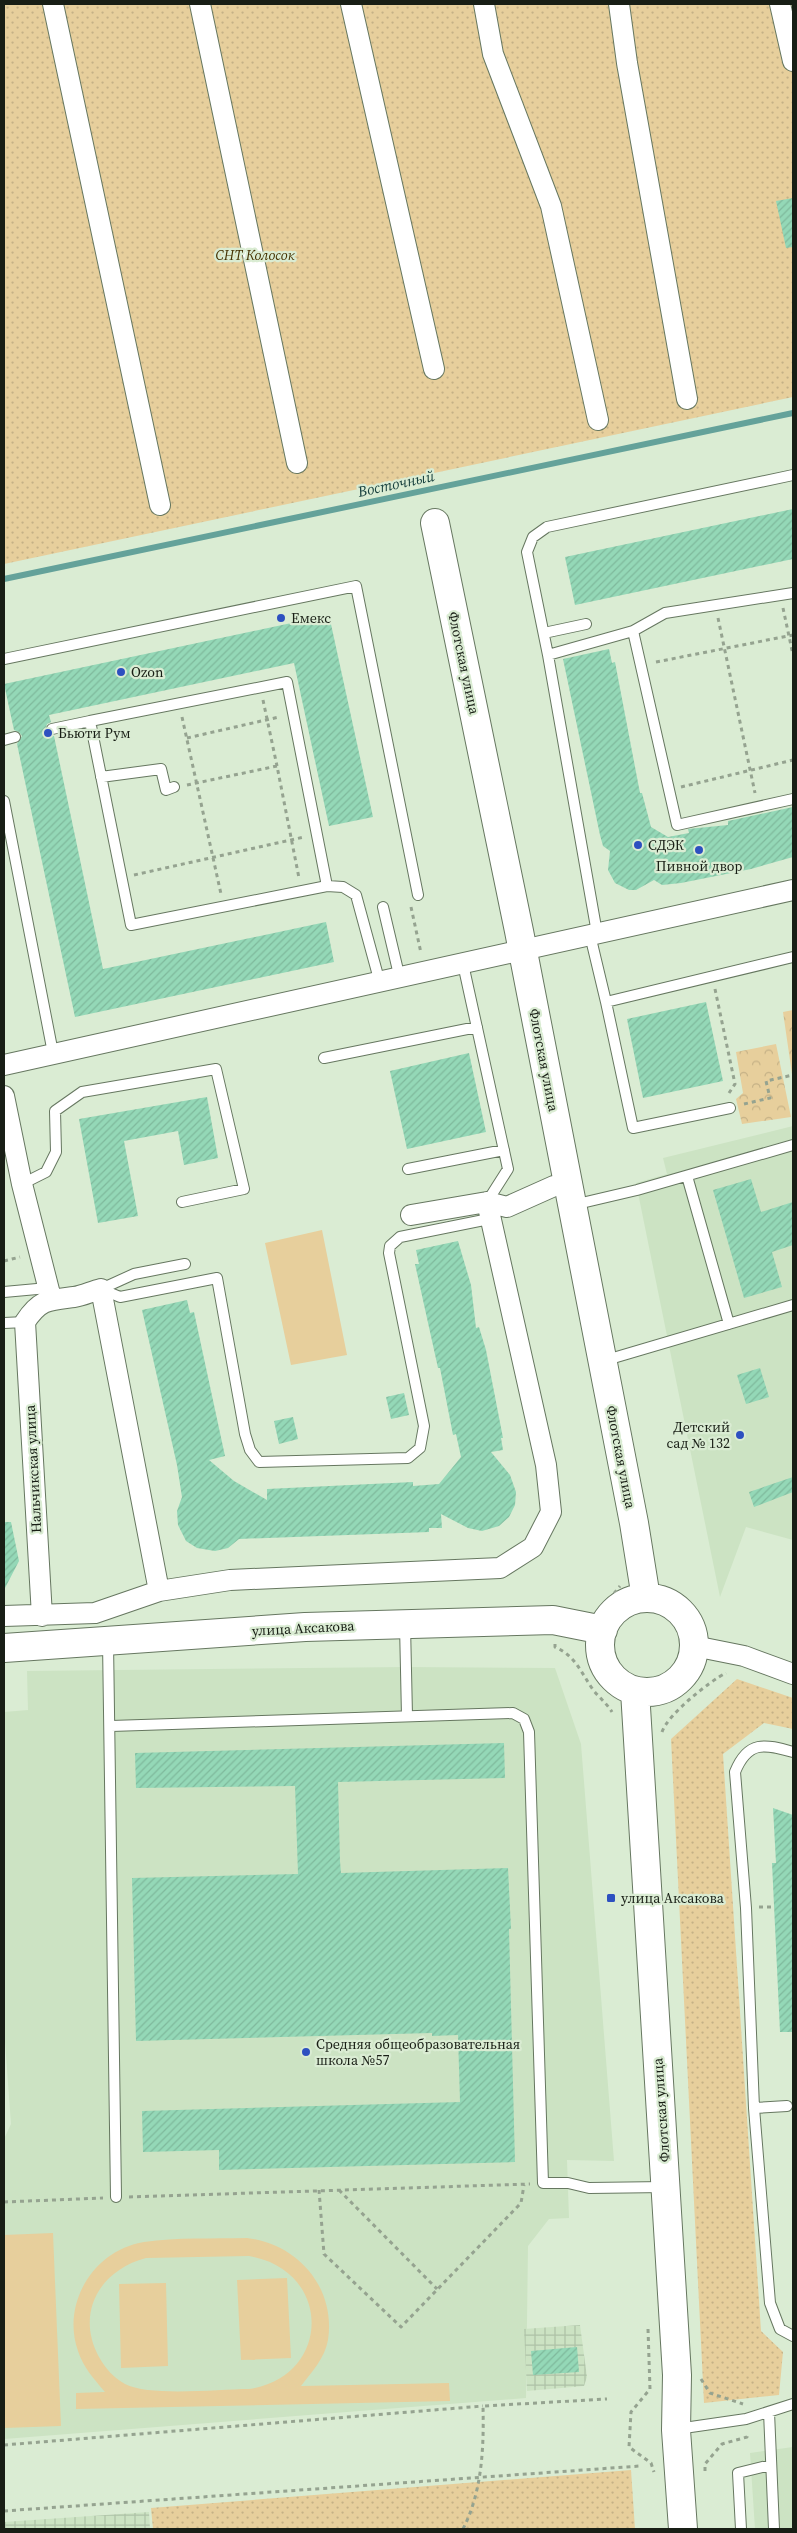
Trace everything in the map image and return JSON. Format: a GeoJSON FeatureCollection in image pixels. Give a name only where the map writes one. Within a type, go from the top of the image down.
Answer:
{"type":"FeatureCollection","features":[{"type":"Feature","properties":{"kind":"street"},"geometry":{"type":"LineString","coordinates":[[52,4],[160,505]]}},
{"type":"Feature","properties":{"kind":"street"},"geometry":{"type":"LineString","coordinates":[[200,4],[297,463]]}},
{"type":"Feature","properties":{"kind":"street"},"geometry":{"type":"LineString","coordinates":[[351,4],[434,369]]}},
{"type":"Feature","properties":{"kind":"street"},"geometry":{"type":"LineString","coordinates":[[484,4],[494,54],[551,206],[598,420]]}},
{"type":"Feature","properties":{"kind":"street"},"geometry":{"type":"LineString","coordinates":[[619,4],[627,62],[687,399]]}},
{"type":"Feature","properties":{"kind":"street"},"geometry":{"type":"LineString","coordinates":[[780,4],[793,61]]}},
{"type":"Feature","properties":{"kind":"street","name":"Флотская улица"},"geometry":{"type":"LineString","coordinates":[[435,523],[570,1194],[646,1598]]}},
{"type":"Feature","properties":{"kind":"street"},"geometry":{"type":"LineString","coordinates":[[4,1065],[390,981],[793,890]]}},
{"type":"Feature","properties":{"kind":"street"},"geometry":{"type":"LineString","coordinates":[[4,1096],[6,1121],[49,1293]]}},
{"type":"Feature","properties":{"kind":"street"},"geometry":{"type":"LineString","coordinates":[[411,1215],[471,1202],[488,1210],[507,1207],[554,1186],[570,1194]]}},
{"type":"Feature","properties":{"kind":"street"},"geometry":{"type":"LineString","coordinates":[[4,1616],[95,1613],[159,1590],[230,1580],[500,1568],[533,1547],[551,1512],[546,1465],[488,1210]]}},
{"type":"Feature","properties":{"kind":"street"},"geometry":{"type":"LineString","coordinates":[[49,1293],[76,1297],[100,1289],[159,1590]]}},
{"type":"Feature","properties":{"kind":"street"},"geometry":{"type":"LineString","coordinates":[[25,1322],[34,1308],[49,1293]]}},
{"type":"Feature","properties":{"kind":"street","name":"Нальчикская улица"},"geometry":{"type":"LineString","coordinates":[[25,1322],[42,1616]]}},
{"type":"Feature","properties":{"kind":"street"},"geometry":{"type":"LineString","coordinates":[[646,1598],[665,1602],[677,1609],[689,1626],[694,1646],[692,1660],[685,1673],[676,1683],[663,1689],[649,1692],[636,1691],[621,1684],[606,1667],[600,1645],[603,1630],[609,1617],[632,1601],[646,1598]]}},
{"type":"Feature","properties":{"kind":"street","name":"улица Аксакова"},"geometry":{"type":"LineString","coordinates":[[4,1648],[305,1627],[553,1620],[603,1630]]}},
{"type":"Feature","properties":{"kind":"street"},"geometry":{"type":"LineString","coordinates":[[694,1646],[744,1656],[793,1674]]}},
{"type":"Feature","properties":{"kind":"street","name":"Флотская улица"},"geometry":{"type":"LineString","coordinates":[[636,1691],[677,2375],[676,2430],[683,2529]]}},
{"type":"Feature","properties":{"kind":"lane"},"geometry":{"type":"LineString","coordinates":[[730,1108],[633,1128],[606,1002],[548,654],[527,552],[533,537],[547,527],[793,475]]}},
{"type":"Feature","properties":{"kind":"lane"},"geometry":{"type":"LineString","coordinates":[[4,660],[356,586],[418,895]]}},
{"type":"Feature","properties":{"kind":"lane"},"geometry":{"type":"LineString","coordinates":[[548,654],[633,631],[665,614],[793,593]]}},
{"type":"Feature","properties":{"kind":"lane"},"geometry":{"type":"LineString","coordinates":[[544,633],[586,624]]}},
{"type":"Feature","properties":{"kind":"lane"},"geometry":{"type":"LineString","coordinates":[[633,631],[677,825],[793,799]]}},
{"type":"Feature","properties":{"kind":"lane"},"geometry":{"type":"LineString","coordinates":[[52,729],[287,682],[327,886]]}},
{"type":"Feature","properties":{"kind":"lane"},"geometry":{"type":"LineString","coordinates":[[90,722],[131,925],[327,886],[343,886],[356,895],[390,981]]}},
{"type":"Feature","properties":{"kind":"lane"},"geometry":{"type":"LineString","coordinates":[[4,740],[15,737]]}},
{"type":"Feature","properties":{"kind":"lane"},"geometry":{"type":"LineString","coordinates":[[101,777],[160,769],[166,790],[174,787]]}},
{"type":"Feature","properties":{"kind":"lane"},"geometry":{"type":"LineString","coordinates":[[4,801],[53,1053]]}},
{"type":"Feature","properties":{"kind":"lane"},"geometry":{"type":"LineString","coordinates":[[383,907],[390,981]]}},
{"type":"Feature","properties":{"kind":"lane"},"geometry":{"type":"LineString","coordinates":[[606,1002],[793,957]]}},
{"type":"Feature","properties":{"kind":"lane"},"geometry":{"type":"LineString","coordinates":[[100,1289],[120,1297],[217,1278],[245,1434],[250,1450],[259,1462],[408,1458],[420,1448],[424,1426],[389,1253],[390,1246],[400,1238],[488,1210],[508,1169],[463,964]]}},
{"type":"Feature","properties":{"kind":"lane"},"geometry":{"type":"LineString","coordinates":[[324,1058],[477,1027]]}},
{"type":"Feature","properties":{"kind":"lane"},"geometry":{"type":"LineString","coordinates":[[22,1184],[46,1172],[56,1152],[55,1111],[82,1092],[216,1070],[244,1189],[182,1202]]}},
{"type":"Feature","properties":{"kind":"lane"},"geometry":{"type":"LineString","coordinates":[[570,1194],[637,1190],[793,1145]]}},
{"type":"Feature","properties":{"kind":"lane"},"geometry":{"type":"LineString","coordinates":[[408,1170],[504,1150]]}},
{"type":"Feature","properties":{"kind":"lane"},"geometry":{"type":"LineString","coordinates":[[687,1176],[730,1324]]}},
{"type":"Feature","properties":{"kind":"lane"},"geometry":{"type":"LineString","coordinates":[[100,1289],[134,1274],[185,1264]]}},
{"type":"Feature","properties":{"kind":"lane"},"geometry":{"type":"LineString","coordinates":[[4,1292],[49,1293]]}},
{"type":"Feature","properties":{"kind":"lane"},"geometry":{"type":"LineString","coordinates":[[602,1361],[793,1305]]}},
{"type":"Feature","properties":{"kind":"lane"},"geometry":{"type":"LineString","coordinates":[[4,1323],[25,1322]]}},
{"type":"Feature","properties":{"kind":"lane"},"geometry":{"type":"LineString","coordinates":[[405,1625],[407,1716]]}},
{"type":"Feature","properties":{"kind":"lane"},"geometry":{"type":"LineString","coordinates":[[108,1641],[111,1726],[116,2197]]}},
{"type":"Feature","properties":{"kind":"lane"},"geometry":{"type":"LineString","coordinates":[[111,1726],[513,1713],[524,1719],[529,1732],[542,2183],[568,2183],[589,2188],[666,2187]]}},
{"type":"Feature","properties":{"kind":"lane"},"geometry":{"type":"LineString","coordinates":[[793,1752],[770,1745],[754,1747],[741,1757],[735,1772],[746,1908],[754,2108],[770,2303],[780,2329],[793,2336]]}},
{"type":"Feature","properties":{"kind":"lane"},"geometry":{"type":"LineString","coordinates":[[754,2108],[787,2106]]}},
{"type":"Feature","properties":{"kind":"lane"},"geometry":{"type":"LineString","coordinates":[[676,2430],[746,2419],[793,2404]]}},
{"type":"Feature","properties":{"kind":"lane"},"geometry":{"type":"LineString","coordinates":[[769,2412],[774,2529]]}},
{"type":"Feature","properties":{"kind":"lane"},"geometry":{"type":"LineString","coordinates":[[741,2529],[738,2473],[771,2465]]}},
{"type":"Feature","properties":{"kind":"path"},"geometry":{"type":"LineString","coordinates":[[780,595],[791,635],[793,654]]}},
{"type":"Feature","properties":{"kind":"path"},"geometry":{"type":"LineString","coordinates":[[716,605],[758,807]]}},
{"type":"Feature","properties":{"kind":"path"},"geometry":{"type":"LineString","coordinates":[[640,665],[791,635]]}},
{"type":"Feature","properties":{"kind":"path"},"geometry":{"type":"LineString","coordinates":[[260,688],[302,891]]}},
{"type":"Feature","properties":{"kind":"path"},"geometry":{"type":"LineString","coordinates":[[180,704],[224,907]]}},
{"type":"Feature","properties":{"kind":"path"},"geometry":{"type":"LineString","coordinates":[[187,738],[293,714]]}},
{"type":"Feature","properties":{"kind":"path"},"geometry":{"type":"LineString","coordinates":[[669,790],[793,760]]}},
{"type":"Feature","properties":{"kind":"path"},"geometry":{"type":"LineString","coordinates":[[174,787],[277,766]]}},
{"type":"Feature","properties":{"kind":"path"},"geometry":{"type":"LineString","coordinates":[[122,878],[317,834]]}},
{"type":"Feature","properties":{"kind":"path"},"geometry":{"type":"LineString","coordinates":[[418,895],[409,897],[426,973]]}},
{"type":"Feature","properties":{"kind":"path"},"geometry":{"type":"LineString","coordinates":[[712,976],[735,1084],[729,1091],[730,1108],[770,1098],[766,1081],[793,1076]]}},
{"type":"Feature","properties":{"kind":"path"},"geometry":{"type":"LineString","coordinates":[[553,1620],[555,1647],[567,1652],[576,1662],[593,1689],[614,1715]]}},
{"type":"Feature","properties":{"kind":"path"},"geometry":{"type":"LineString","coordinates":[[661,1734],[664,1725],[674,1714],[706,1685],[729,1672]]}},
{"type":"Feature","properties":{"kind":"path"},"geometry":{"type":"LineString","coordinates":[[4,2202],[542,2183]]}},
{"type":"Feature","properties":{"kind":"path"},"geometry":{"type":"LineString","coordinates":[[319,2190],[324,2254],[401,2327],[521,2203],[524,2185]]}},
{"type":"Feature","properties":{"kind":"path"},"geometry":{"type":"LineString","coordinates":[[339,2190],[437,2288]]}},
{"type":"Feature","properties":{"kind":"path"},"geometry":{"type":"LineString","coordinates":[[648,2322],[650,2389],[631,2412],[629,2446],[651,2463],[656,2478]]}},
{"type":"Feature","properties":{"kind":"path"},"geometry":{"type":"LineString","coordinates":[[700,2378],[710,2393],[743,2404],[747,2437],[722,2444],[705,2464],[704,2473]]}},
{"type":"Feature","properties":{"kind":"path"},"geometry":{"type":"LineString","coordinates":[[4,2445],[483,2406],[608,2399]]}},
{"type":"Feature","properties":{"kind":"path"},"geometry":{"type":"LineString","coordinates":[[463,2529],[473,2508],[484,2443],[483,2406]]}},
{"type":"Feature","properties":{"kind":"path"},"geometry":{"type":"LineString","coordinates":[[4,2510],[640,2466]]}},
{"type":"Feature","properties":{"kind":"shaded area","name":"Детский сад № 132"},"geometry":{"type":"Polygon","coordinates":[[[793,1126],[793,1540],[746,1527],[720,1597],[636,1183],[667,1174],[663,1158],[793,1126]]]}},
{"type":"Feature","properties":{"kind":"shaded area","name":"Средняя общеобразовательная школа №57"},"geometry":{"type":"Polygon","coordinates":[[[406,1667],[555,1668],[581,1744],[614,2161],[567,2160],[569,2218],[549,2219],[528,2246],[526,2398],[4,2439],[4,2139],[11,2124],[4,2028],[4,1712],[28,1710],[27,1671],[406,1667]]]}},
{"type":"Feature","properties":{"kind":"shaded area"},"geometry":{"type":"Polygon","coordinates":[[[580,2325],[587,2377],[584,2386],[527,2391],[524,2329],[580,2325]]]}},
{"type":"Feature","properties":{"kind":"shaded area"},"geometry":{"type":"Polygon","coordinates":[[[793,2447],[793,2529],[755,2529],[750,2453],[793,2447]]]}},
{"type":"Feature","properties":{"kind":"shaded area"},"geometry":{"type":"Polygon","coordinates":[[[149,2512],[150,2529],[4,2529],[4,2522],[149,2512]]]}},
{"type":"Feature","properties":{"kind":"green space","name":"СНТ Колосок"},"geometry":{"type":"Polygon","coordinates":[[[4,4],[793,4],[793,397],[4,564],[4,4]]]}},
{"type":"Feature","properties":{"kind":"green space"},"geometry":{"type":"Polygon","coordinates":[[[793,1010],[793,1081],[783,1012],[793,1010]]]}},
{"type":"Feature","properties":{"kind":"green space"},"geometry":{"type":"Polygon","coordinates":[[[776,1044],[791,1117],[742,1124],[736,1099],[743,1093],[736,1052],[776,1044]]]}},
{"type":"Feature","properties":{"kind":"green space"},"geometry":{"type":"Polygon","coordinates":[[[322,1230],[347,1355],[291,1365],[265,1243],[322,1230]]]}},
{"type":"Feature","properties":{"kind":"green space"},"geometry":{"type":"Polygon","coordinates":[[[737,1679],[793,1698],[793,1729],[764,1723],[723,1754],[761,2331],[783,2352],[779,2395],[704,2403],[671,1739],[737,1679]]]}},
{"type":"Feature","properties":{"kind":"green space"},"geometry":{"type":"Polygon","coordinates":[[[53,2233],[61,2426],[4,2428],[4,2235],[53,2233]]]}},
{"type":"Feature","properties":{"kind":"green space"},"geometry":{"type":"Polygon","coordinates":[[[247,2238],[265,2242],[282,2249],[297,2259],[310,2272],[319,2286],[326,2303],[329,2321],[326,2347],[321,2359],[301,2386],[449,2383],[450,2401],[76,2409],[76,2393],[105,2392],[89,2373],[83,2362],[78,2351],[74,2333],[74,2315],[78,2298],[86,2282],[97,2267],[110,2256],[126,2247],[144,2242],[182,2239],[247,2238]],[[249,2256],[146,2258],[130,2264],[116,2272],[105,2283],[96,2296],[91,2310],[92,2341],[99,2357],[110,2372],[121,2382],[136,2388],[151,2390],[249,2389],[276,2380],[296,2365],[308,2345],[312,2323],[308,2301],[296,2281],[277,2265],[249,2256]]]}},
{"type":"Feature","properties":{"kind":"green space"},"geometry":{"type":"Polygon","coordinates":[[[287,2278],[291,2358],[241,2360],[237,2280],[287,2278]]]}},
{"type":"Feature","properties":{"kind":"green space"},"geometry":{"type":"Polygon","coordinates":[[[166,2283],[168,2366],[121,2368],[119,2284],[166,2283]]]}},
{"type":"Feature","properties":{"kind":"green space"},"geometry":{"type":"Polygon","coordinates":[[[631,2470],[635,2529],[153,2529],[151,2508],[631,2470]]]}},
{"type":"Feature","properties":{"kind":"building"},"geometry":{"type":"Polygon","coordinates":[[[793,198],[793,247],[786,248],[776,201],[793,198]]]}},
{"type":"Feature","properties":{"kind":"building"},"geometry":{"type":"Polygon","coordinates":[[[793,509],[793,559],[575,605],[565,557],[793,509]]]}},
{"type":"Feature","properties":{"kind":"building"},"geometry":{"type":"Polygon","coordinates":[[[329,615],[373,817],[329,826],[294,663],[49,715],[51,722],[47,724],[45,730],[47,734],[54,736],[103,969],[326,922],[334,962],[75,1017],[17,744],[22,736],[14,730],[4,684],[329,615]]]}},
{"type":"Feature","properties":{"kind":"building"},"geometry":{"type":"Polygon","coordinates":[[[609,649],[612,663],[615,662],[640,793],[642,793],[651,827],[668,837],[689,833],[688,829],[728,825],[728,821],[793,807],[793,857],[751,869],[681,883],[662,885],[654,880],[636,890],[629,890],[615,883],[608,870],[610,851],[603,846],[600,835],[563,659],[609,649]]]}},
{"type":"Feature","properties":{"kind":"building"},"geometry":{"type":"Polygon","coordinates":[[[706,1002],[723,1081],[643,1098],[627,1019],[706,1002]]]}},
{"type":"Feature","properties":{"kind":"building"},"geometry":{"type":"Polygon","coordinates":[[[469,1053],[486,1132],[407,1149],[390,1071],[469,1053]]]}},
{"type":"Feature","properties":{"kind":"building"},"geometry":{"type":"Polygon","coordinates":[[[207,1097],[218,1158],[184,1165],[178,1131],[124,1141],[138,1216],[98,1223],[79,1119],[207,1097]]]}},
{"type":"Feature","properties":{"kind":"building"},"geometry":{"type":"Polygon","coordinates":[[[751,1179],[761,1212],[793,1202],[793,1245],[772,1252],[782,1287],[744,1298],[713,1190],[751,1179]]]}},
{"type":"Feature","properties":{"kind":"building"},"geometry":{"type":"Polygon","coordinates":[[[458,1241],[471,1285],[476,1328],[479,1327],[486,1350],[503,1438],[501,1438],[503,1450],[491,1452],[510,1475],[516,1492],[515,1505],[509,1517],[499,1526],[482,1531],[468,1528],[441,1514],[442,1528],[429,1528],[429,1532],[239,1539],[228,1548],[215,1551],[197,1548],[186,1541],[178,1525],[177,1511],[182,1497],[177,1465],[142,1310],[187,1300],[190,1313],[194,1312],[225,1456],[209,1460],[234,1481],[267,1500],[267,1489],[413,1482],[413,1486],[439,1484],[461,1457],[456,1434],[453,1435],[440,1368],[438,1368],[415,1264],[419,1264],[416,1250],[458,1241]]]}},
{"type":"Feature","properties":{"kind":"building"},"geometry":{"type":"Polygon","coordinates":[[[760,1368],[769,1397],[746,1404],[737,1375],[760,1368]]]}},
{"type":"Feature","properties":{"kind":"building"},"geometry":{"type":"Polygon","coordinates":[[[404,1393],[409,1415],[391,1419],[386,1397],[404,1393]]]}},
{"type":"Feature","properties":{"kind":"building"},"geometry":{"type":"Polygon","coordinates":[[[293,1417],[298,1439],[279,1444],[274,1421],[293,1417]]]}},
{"type":"Feature","properties":{"kind":"building"},"geometry":{"type":"Polygon","coordinates":[[[793,1477],[793,1492],[754,1507],[749,1492],[793,1477]]]}},
{"type":"Feature","properties":{"kind":"building"},"geometry":{"type":"Polygon","coordinates":[[[4,1522],[11,1522],[19,1561],[4,1590],[4,1522]]]}},
{"type":"Feature","properties":{"kind":"building"},"geometry":{"type":"Polygon","coordinates":[[[504,1743],[505,1778],[338,1782],[340,1861],[341,1873],[508,1868],[511,1929],[509,1929],[515,2162],[219,2170],[219,2150],[143,2152],[142,2111],[460,2102],[458,2035],[432,2036],[432,2033],[136,2041],[132,1878],[298,1874],[295,1786],[136,1788],[135,1753],[504,1743]]]}},
{"type":"Feature","properties":{"kind":"building"},"geometry":{"type":"Polygon","coordinates":[[[773,1808],[793,1815],[793,2032],[780,2032],[772,1863],[776,1863],[773,1808]]]}},
{"type":"Feature","properties":{"kind":"building"},"geometry":{"type":"Polygon","coordinates":[[[577,2347],[579,2372],[533,2375],[531,2351],[577,2347]]]}},
{"type":"Feature","properties":{"kind":"waterway","name":"Восточный"},"geometry":{"type":"LineString","coordinates":[[4,579],[793,413]]}},
{"type":"Feature","properties":{"kind":"place","name":"Емекс"},"geometry":{"type":"Point","coordinates":[281,618]}},
{"type":"Feature","properties":{"kind":"place","name":"Ozon"},"geometry":{"type":"Point","coordinates":[121,672]}},
{"type":"Feature","properties":{"kind":"place","name":"Бьюти Рум"},"geometry":{"type":"Point","coordinates":[48,733]}},
{"type":"Feature","properties":{"kind":"place","name":"СДЭК"},"geometry":{"type":"Point","coordinates":[638,845]}},
{"type":"Feature","properties":{"kind":"place","name":"Пивной двор"},"geometry":{"type":"Point","coordinates":[699,850]}},
{"type":"Feature","properties":{"kind":"place","name":"Детский сад № 132"},"geometry":{"type":"Point","coordinates":[740,1435]}},
{"type":"Feature","properties":{"kind":"place","name":"улица Аксакова"},"geometry":{"type":"Point","coordinates":[611,1898]}},
{"type":"Feature","properties":{"kind":"place","name":"Средняя общеобразовательная школа №57"},"geometry":{"type":"Point","coordinates":[306,2052]}}]}
